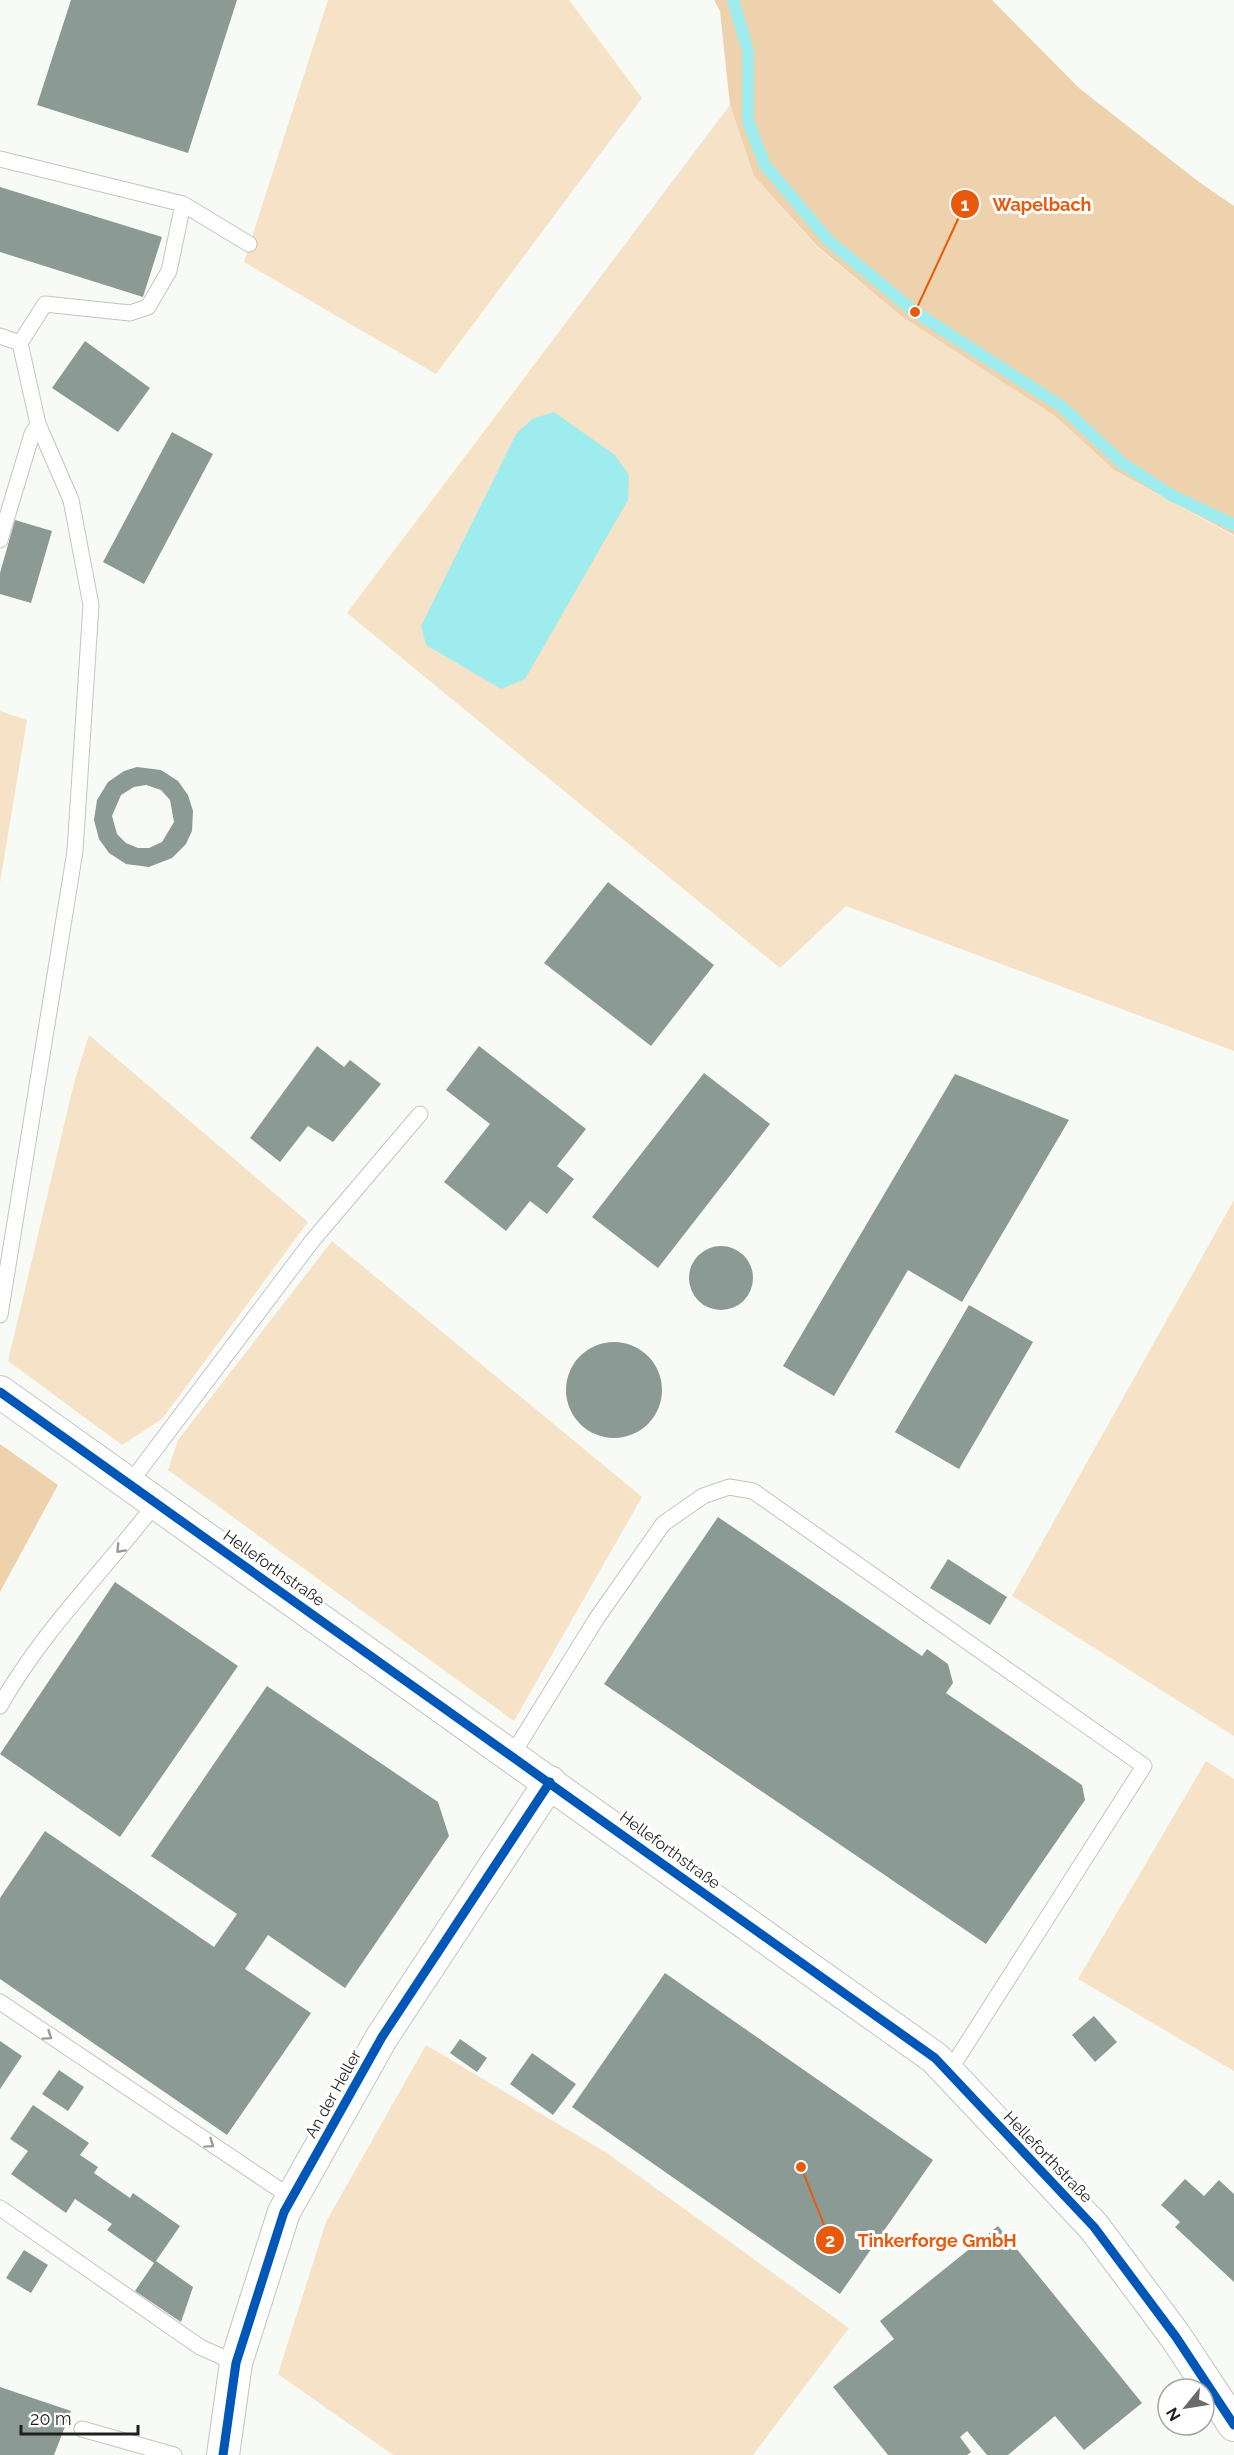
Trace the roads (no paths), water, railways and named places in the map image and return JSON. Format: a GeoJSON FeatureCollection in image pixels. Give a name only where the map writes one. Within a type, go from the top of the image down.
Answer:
{"type":"FeatureCollection","features":[{"type":"Feature","properties":{"kind":"street","name":"Helleforthstraße"},"geometry":{"type":"LineString","coordinates":[[0,1392],[935,2058],[1094,2227],[1176,2337],[1234,2425]]}},
{"type":"Feature","properties":{"kind":"street","name":"An der Heller"},"geometry":{"type":"LineString","coordinates":[[223,2455],[236,2363],[284,2212],[382,2037],[550,1782]]}},
{"type":"Feature","properties":{"kind":"lane"},"geometry":{"type":"LineString","coordinates":[[0,159],[183,204],[249,244]]}},
{"type":"Feature","properties":{"kind":"lane"},"geometry":{"type":"LineString","coordinates":[[0,1314],[75,852],[91,605],[71,500],[38,424],[20,343],[45,304],[130,313],[148,307],[169,272],[183,204]]}},
{"type":"Feature","properties":{"kind":"lane"},"geometry":{"type":"LineString","coordinates":[[0,336],[20,343]]}},
{"type":"Feature","properties":{"kind":"lane"},"geometry":{"type":"LineString","coordinates":[[0,540],[32,434],[38,424]]}},
{"type":"Feature","properties":{"kind":"lane"},"geometry":{"type":"LineString","coordinates":[[129,1484],[312,1241],[420,1114]]}},
{"type":"Feature","properties":{"kind":"lane"},"geometry":{"type":"LineString","coordinates":[[512,1755],[597,1618],[663,1524],[703,1496],[729,1487],[753,1491],[1144,1766],[948,2073]]}},
{"type":"Feature","properties":{"kind":"lane"},"geometry":{"type":"LineString","coordinates":[[0,1706],[15,1680],[78,1594],[127,1541],[156,1503]]}},
{"type":"Feature","properties":{"kind":"lane"},"geometry":{"type":"LineString","coordinates":[[0,2002],[292,2198]]}},
{"type":"Feature","properties":{"kind":"lane"},"geometry":{"type":"LineString","coordinates":[[0,2208],[200,2347],[236,2363]]}},
{"type":"Feature","properties":{"kind":"lane"},"geometry":{"type":"LineString","coordinates":[[82,2429],[174,2455]]}},
{"type":"Feature","properties":{"kind":"water"},"geometry":{"type":"Polygon","coordinates":[[[554,412],[615,455],[629,475],[628,500],[525,679],[501,689],[426,645],[421,626],[516,434],[532,419],[554,412]]]}},
{"type":"Feature","properties":{"kind":"waterway"},"geometry":{"type":"LineString","coordinates":[[733,0],[748,51],[748,121],[765,165],[829,241],[915,312],[1061,406],[1122,463],[1171,495],[1234,525]]}},
{"type":"Feature","properties":{"kind":"place","name":"Wapelbach"},"geometry":{"type":"Point","coordinates":[915,312]}},
{"type":"Feature","properties":{"kind":"place","name":"Tinkerforge GmbH"},"geometry":{"type":"Point","coordinates":[801,2167]}}]}
